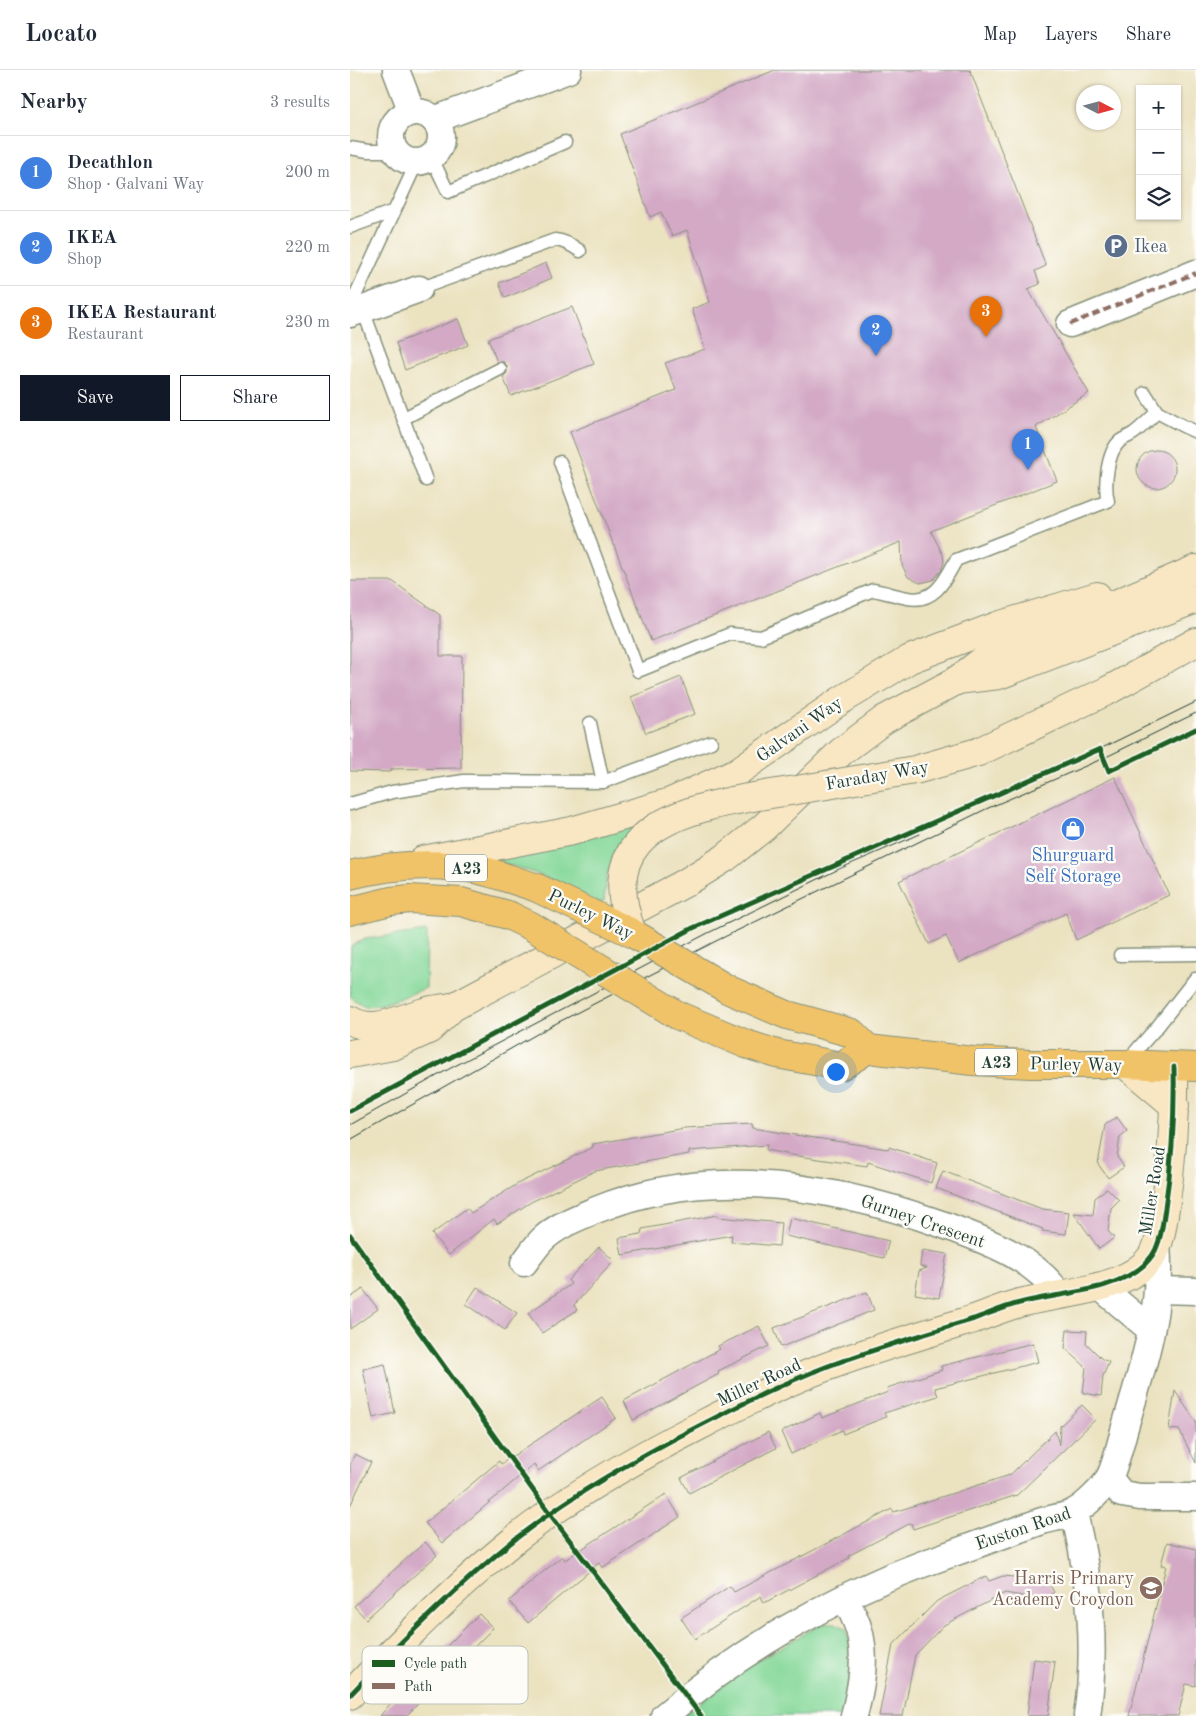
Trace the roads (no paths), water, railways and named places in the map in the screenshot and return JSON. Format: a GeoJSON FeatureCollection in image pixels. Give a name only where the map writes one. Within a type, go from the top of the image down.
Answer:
{"type":"FeatureCollection","features":[{"type":"Feature","properties":{"kind":"highway","name":"Purley Way"},"geometry":{"type":"LineString","coordinates":[[350,875],[395,866],[449,866],[482,871],[535,887],[632,933],[729,990],[787,1015],[852,1033],[868,1049],[973,1061],[1185,1067]]}},
{"type":"Feature","properties":{"kind":"highway","name":"A23"},"geometry":{"type":"LineString","coordinates":[[350,911],[390,901],[410,899],[461,902],[508,915],[531,926],[679,1016],[746,1044],[777,1054],[841,1066],[868,1049]]}},
{"type":"Feature","properties":{"kind":"street"},"geometry":{"type":"LineString","coordinates":[[396,70],[423,116],[438,127],[440,143],[437,150],[414,156],[391,136],[392,129],[400,118],[423,116],[568,70]]}},
{"type":"Feature","properties":{"kind":"street"},"geometry":{"type":"LineString","coordinates":[[1070,324],[1196,273]]}},
{"type":"Feature","properties":{"kind":"street"},"geometry":{"type":"LineString","coordinates":[[354,310],[419,289]]}},
{"type":"Feature","properties":{"kind":"street"},"geometry":{"type":"LineString","coordinates":[[350,1054],[393,1046],[430,1029],[453,1007],[685,883],[725,858],[764,827],[841,752],[886,718],[956,681],[986,658],[1060,628],[1196,567]]}},
{"type":"Feature","properties":{"kind":"street","name":"Galvani Way"},"geometry":{"type":"LineString","coordinates":[[395,866],[572,831],[671,802],[737,772],[840,701],[910,659],[997,626],[1196,567]]}},
{"type":"Feature","properties":{"kind":"street"},"geometry":{"type":"LineString","coordinates":[[956,681],[999,675],[1196,599]]}},
{"type":"Feature","properties":{"kind":"street","name":"Faraday Way"},"geometry":{"type":"LineString","coordinates":[[632,933],[622,897],[624,867],[638,842],[665,822],[719,803],[915,770],[978,752],[1109,690],[1196,642]]}},
{"type":"Feature","properties":{"kind":"street"},"geometry":{"type":"LineString","coordinates":[[350,926],[390,901]]}},
{"type":"Feature","properties":{"kind":"street"},"geometry":{"type":"LineString","coordinates":[[350,1020],[370,1027],[384,1025],[425,1012],[453,1007]]}},
{"type":"Feature","properties":{"kind":"street"},"geometry":{"type":"LineString","coordinates":[[1125,1064],[1175,1106]]}},
{"type":"Feature","properties":{"kind":"street","name":"Miller Road"},"geometry":{"type":"LineString","coordinates":[[396,1646],[443,1600],[515,1540],[582,1493],[667,1443],[779,1386],[844,1360],[1016,1304],[1100,1286],[1134,1273],[1150,1259],[1157,1246],[1171,1163],[1175,1106],[1185,1067]]}},
{"type":"Feature","properties":{"kind":"street","name":"Gurney Crescent"},"geometry":{"type":"LineString","coordinates":[[524,1263],[542,1240],[560,1226],[614,1202],[645,1193],[687,1186],[756,1183],[863,1199],[904,1211],[968,1234],[1025,1261],[1040,1272],[1059,1294]]}},
{"type":"Feature","properties":{"kind":"street","name":"Euston Road"},"geometry":{"type":"LineString","coordinates":[[664,1716],[749,1653],[845,1598],[920,1565],[1050,1518],[1074,1513],[1093,1496],[1109,1478],[1134,1396],[1151,1330],[1158,1290],[1159,1266],[1157,1246]]}},
{"type":"Feature","properties":{"kind":"street"},"geometry":{"type":"LineString","coordinates":[[1100,1286],[1151,1330]]}},
{"type":"Feature","properties":{"kind":"street"},"geometry":{"type":"LineString","coordinates":[[1158,1290],[1196,1291]]}},
{"type":"Feature","properties":{"kind":"street"},"geometry":{"type":"LineString","coordinates":[[1109,1478],[1122,1494],[1140,1497],[1196,1497]]}},
{"type":"Feature","properties":{"kind":"street"},"geometry":{"type":"LineString","coordinates":[[1074,1513],[1086,1573],[1093,1642],[1091,1690],[1087,1716]]}},
{"type":"Feature","properties":{"kind":"street"},"geometry":{"type":"LineString","coordinates":[[845,1598],[859,1628],[862,1649],[861,1684],[854,1716]]}},
{"type":"Feature","properties":{"kind":"street","name":"Miller Road"},"geometry":{"type":"LineString","coordinates":[[350,1695],[362,1682]]}},
{"type":"Feature","properties":{"kind":"lane"},"geometry":{"type":"LineString","coordinates":[[350,148],[414,156],[448,192],[565,142]]}},
{"type":"Feature","properties":{"kind":"lane"},"geometry":{"type":"LineString","coordinates":[[414,156],[354,310],[404,418],[426,480]]}},
{"type":"Feature","properties":{"kind":"lane"},"geometry":{"type":"LineString","coordinates":[[350,227],[394,211]]}},
{"type":"Feature","properties":{"kind":"lane"},"geometry":{"type":"LineString","coordinates":[[419,289],[555,240],[561,240],[580,251]]}},
{"type":"Feature","properties":{"kind":"lane"},"geometry":{"type":"LineString","coordinates":[[404,418],[500,369]]}},
{"type":"Feature","properties":{"kind":"lane"},"geometry":{"type":"LineString","coordinates":[[1145,393],[1157,412],[1196,432]]}},
{"type":"Feature","properties":{"kind":"lane"},"geometry":{"type":"LineString","coordinates":[[560,462],[638,671],[730,634],[761,637],[873,590],[889,592],[909,598],[935,592],[945,581],[956,560],[1108,501],[1105,491],[1111,455],[1119,442],[1134,433],[1157,412]]}},
{"type":"Feature","properties":{"kind":"lane"},"geometry":{"type":"LineString","coordinates":[[590,723],[603,782]]}},
{"type":"Feature","properties":{"kind":"lane"},"geometry":{"type":"LineString","coordinates":[[350,804],[392,792],[464,781],[603,782],[712,742]]}},
{"type":"Feature","properties":{"kind":"lane"},"geometry":{"type":"LineString","coordinates":[[1120,955],[1196,954]]}},
{"type":"Feature","properties":{"kind":"lane"},"geometry":{"type":"LineString","coordinates":[[1125,1064],[1196,981]]}},
{"type":"Feature","properties":{"kind":"tram line"},"geometry":{"type":"LineString","coordinates":[[1067,767],[1196,702]]}},
{"type":"Feature","properties":{"kind":"tram line"},"geometry":{"type":"LineString","coordinates":[[350,1140],[551,1026],[716,941],[986,809],[1104,758],[1196,713]]}},
{"type":"Feature","properties":{"kind":"tram line"},"geometry":{"type":"LineString","coordinates":[[350,1125],[449,1069],[708,933],[841,868],[920,834]]}},
{"type":"Feature","properties":{"kind":"place","name":"Ikea"},"geometry":{"type":"Point","coordinates":[1116,246]}},
{"type":"Feature","properties":{"kind":"place","name":"IKEA Restaurant"},"geometry":{"type":"Point","coordinates":[986,337]}},
{"type":"Feature","properties":{"kind":"place","name":"IKEA"},"geometry":{"type":"Point","coordinates":[876,356]}},
{"type":"Feature","properties":{"kind":"place","name":"Decathlon"},"geometry":{"type":"Point","coordinates":[1028,470]}},
{"type":"Feature","properties":{"kind":"place","name":"Shurguard Self Storage"},"geometry":{"type":"Point","coordinates":[1073,829]}},
{"type":"Feature","properties":{"kind":"place","name":"Harris Primary Academy Croydon"},"geometry":{"type":"Point","coordinates":[1151,1588]}}]}
